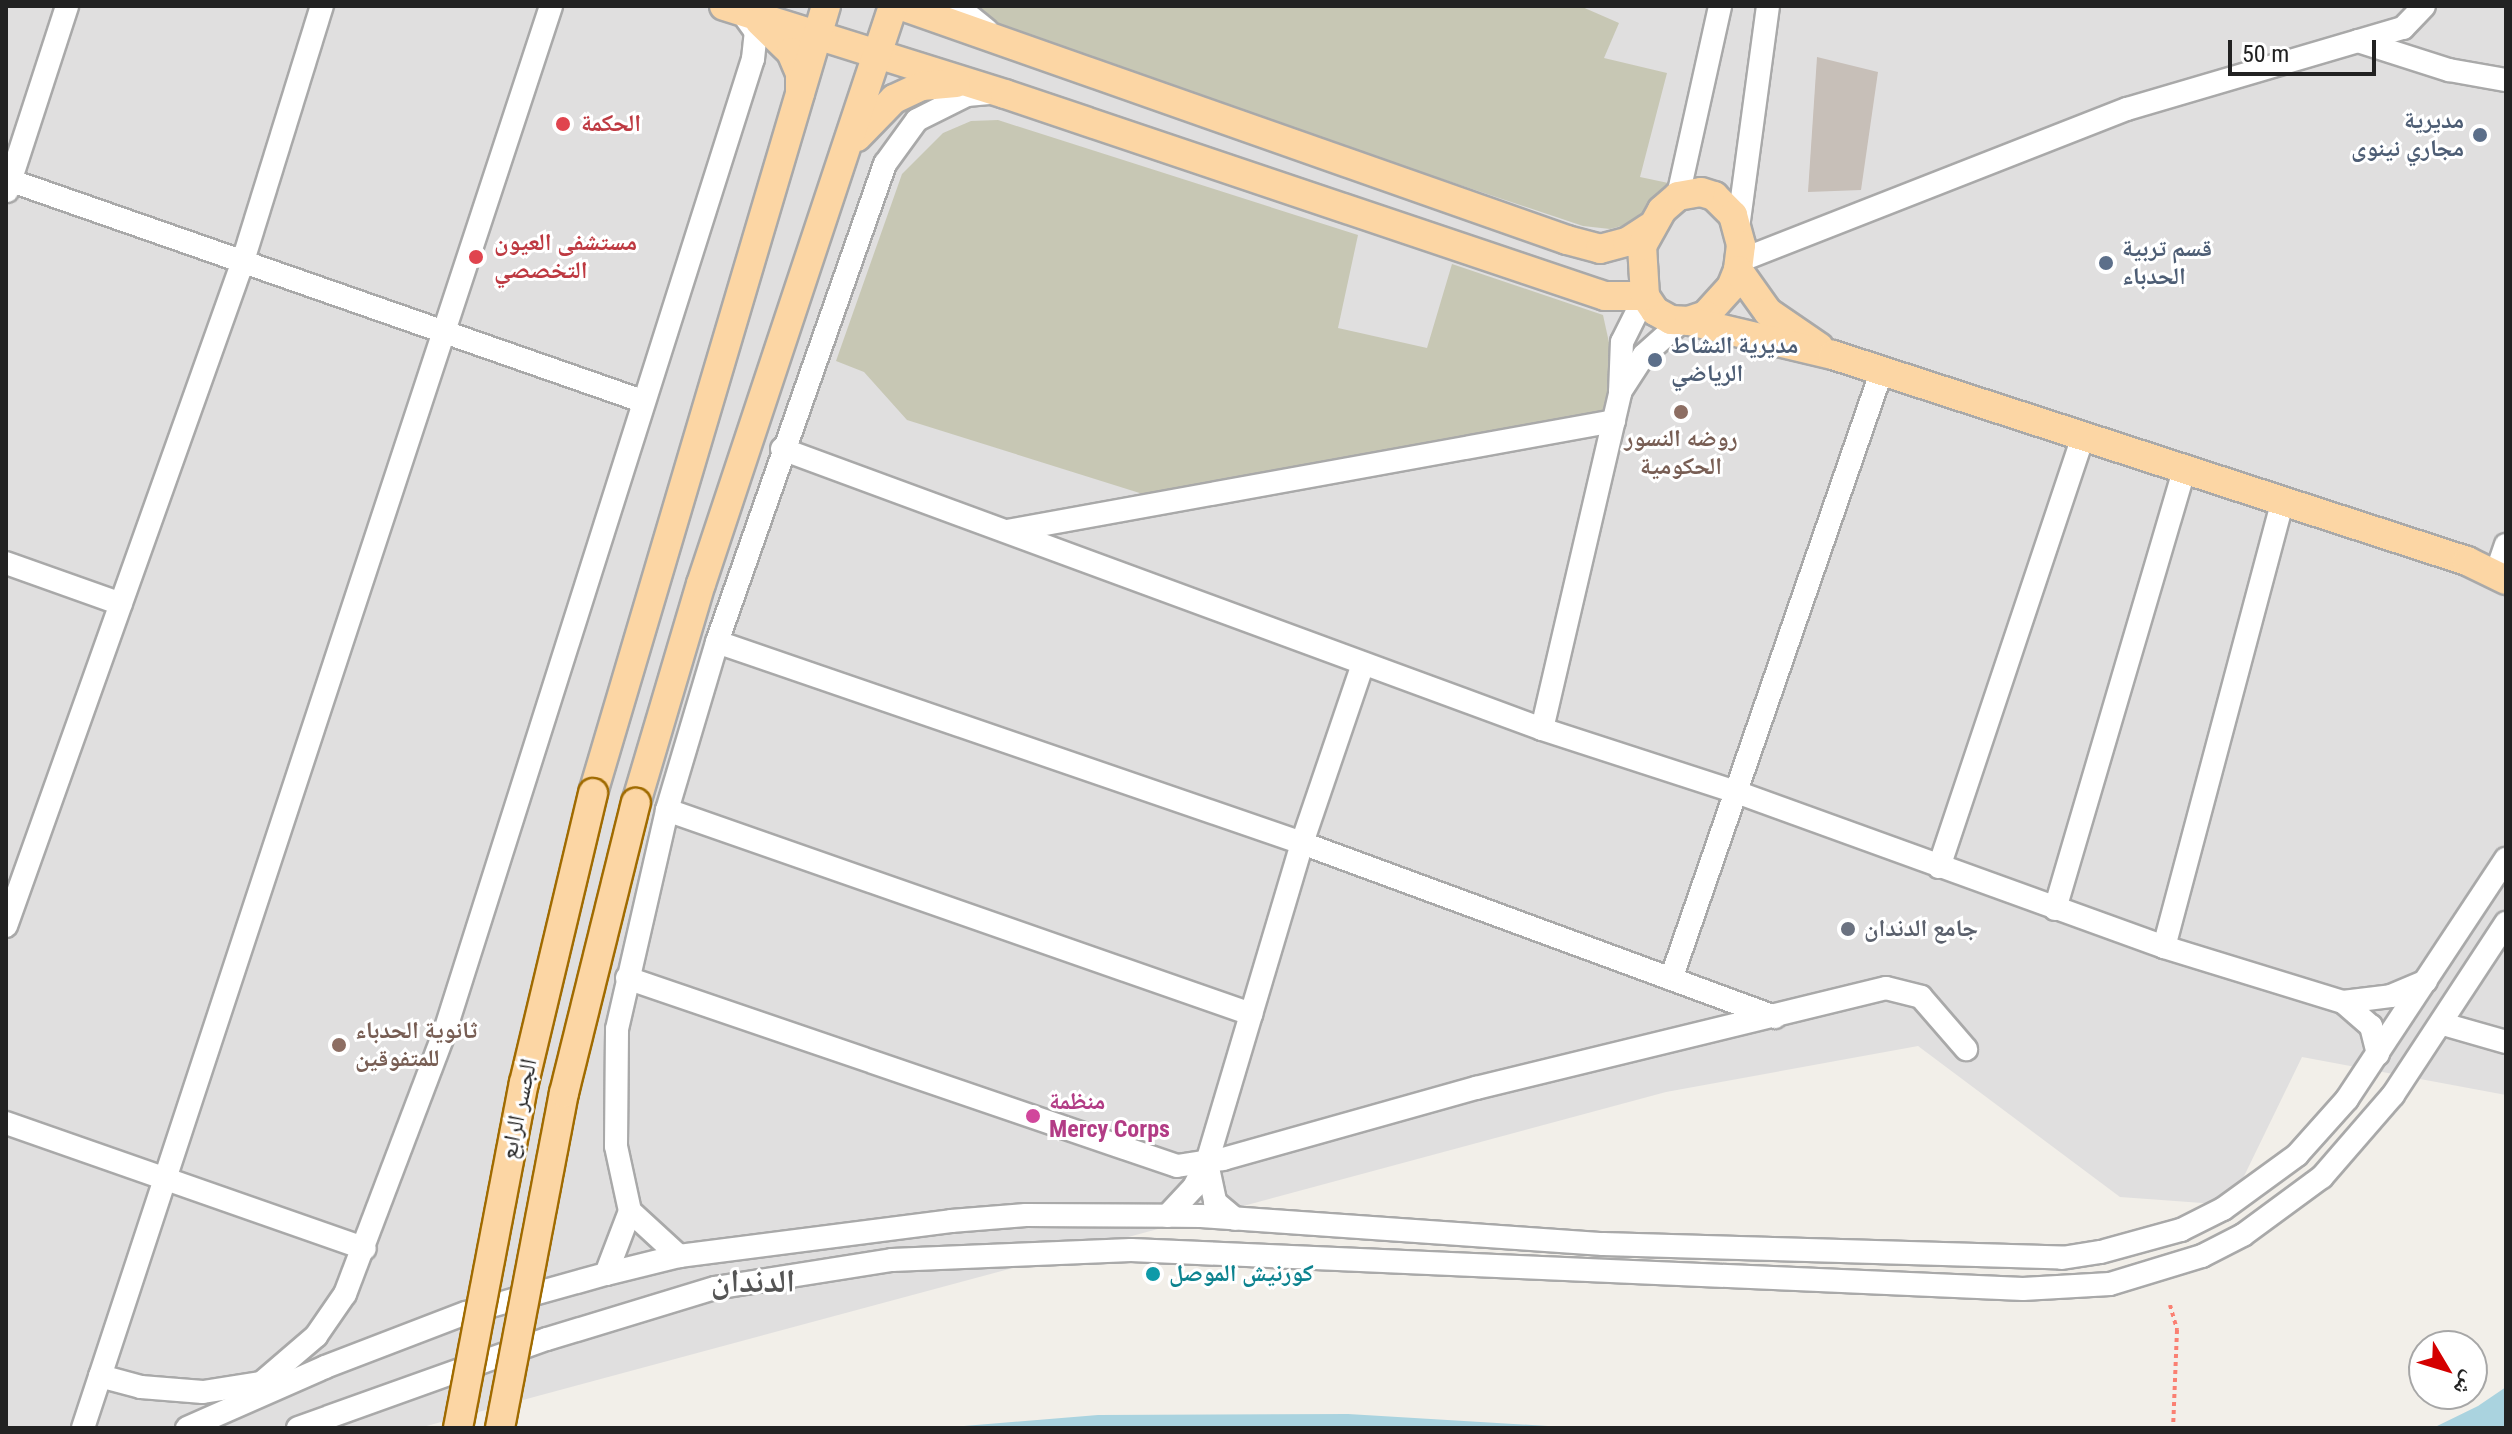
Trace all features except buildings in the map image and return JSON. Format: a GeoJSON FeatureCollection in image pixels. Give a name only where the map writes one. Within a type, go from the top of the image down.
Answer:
{"type":"FeatureCollection","features":[{"type":"Feature","properties":{"kind":"main road","name":"الجسر الرابع"},"geometry":{"type":"LineString","coordinates":[[458,1428],[524,1083],[593,793],[826,6]]}},
{"type":"Feature","properties":{"kind":"main road"},"geometry":{"type":"LineString","coordinates":[[840,170],[893,6]]}},
{"type":"Feature","properties":{"kind":"main road"},"geometry":{"type":"LineString","coordinates":[[902,6],[1600,249],[1627,242],[1650,227],[1678,196],[1714,196],[1725,204],[1738,228],[1738,265],[1720,302],[1686,321]]}},
{"type":"Feature","properties":{"kind":"main road"},"geometry":{"type":"LineString","coordinates":[[733,9],[1011,95],[1605,296],[1645,296]]}},
{"type":"Feature","properties":{"kind":"main road"},"geometry":{"type":"LineString","coordinates":[[733,9],[777,35],[791,52],[800,73],[798,106]]}},
{"type":"Feature","properties":{"kind":"main road"},"geometry":{"type":"LineString","coordinates":[[840,170],[872,117],[894,99],[922,86],[977,85]]}},
{"type":"Feature","properties":{"kind":"main road","name":"الجسر الرابع"},"geometry":{"type":"LineString","coordinates":[[500,1428],[561,1106],[636,803],[697,598],[840,170]]}},
{"type":"Feature","properties":{"kind":"main road"},"geometry":{"type":"LineString","coordinates":[[1650,227],[1639,267],[1645,296],[1655,311],[1833,355],[2467,561],[2505,562]]}},
{"type":"Feature","properties":{"kind":"main road"},"geometry":{"type":"LineString","coordinates":[[1738,265],[1768,312],[1833,355]]}},
{"type":"Feature","properties":{"kind":"street"},"geometry":{"type":"LineString","coordinates":[[67,6],[7,184],[642,401]]}},
{"type":"Feature","properties":{"kind":"street"},"geometry":{"type":"LineString","coordinates":[[6,926],[242,264],[322,6]]}},
{"type":"Feature","properties":{"kind":"street"},"geometry":{"type":"LineString","coordinates":[[83,1428],[551,6]]}},
{"type":"Feature","properties":{"kind":"street"},"geometry":{"type":"LineString","coordinates":[[957,6],[1001,39]]}},
{"type":"Feature","properties":{"kind":"street"},"geometry":{"type":"LineString","coordinates":[[1678,196],[1720,6]]}},
{"type":"Feature","properties":{"kind":"street"},"geometry":{"type":"LineString","coordinates":[[1738,228],[1768,6]]}},
{"type":"Feature","properties":{"kind":"street"},"geometry":{"type":"LineString","coordinates":[[1738,265],[2127,109],[2403,28],[2424,6]]}},
{"type":"Feature","properties":{"kind":"street"},"geometry":{"type":"LineString","coordinates":[[216,1414],[262,1383],[316,1336],[345,1294],[365,1249],[444,1034],[757,44],[752,22],[733,9]]}},
{"type":"Feature","properties":{"kind":"street"},"geometry":{"type":"LineString","coordinates":[[2358,41],[2449,70],[2506,80]]}},
{"type":"Feature","properties":{"kind":"street"},"geometry":{"type":"LineString","coordinates":[[606,1274],[630,1211],[613,1110],[614,1053],[627,978],[667,810],[717,642],[782,449],[893,150],[917,120],[940,104],[967,95],[1011,95]]}},
{"type":"Feature","properties":{"kind":"street"},"geometry":{"type":"LineString","coordinates":[[1542,729],[1620,393],[1622,342],[1645,296]]}},
{"type":"Feature","properties":{"kind":"street"},"geometry":{"type":"LineString","coordinates":[[1620,393],[1644,355],[1686,321]]}},
{"type":"Feature","properties":{"kind":"street"},"geometry":{"type":"LineString","coordinates":[[1671,979],[1739,793],[1881,373]]}},
{"type":"Feature","properties":{"kind":"street"},"geometry":{"type":"LineString","coordinates":[[1006,532],[1614,421]]}},
{"type":"Feature","properties":{"kind":"street"},"geometry":{"type":"LineString","coordinates":[[1939,867],[2083,436]]}},
{"type":"Feature","properties":{"kind":"street"},"geometry":{"type":"LineString","coordinates":[[782,449],[1542,729],[1739,793],[2164,947],[2343,1002],[2371,1026],[2378,1054]]}},
{"type":"Feature","properties":{"kind":"street"},"geometry":{"type":"LineString","coordinates":[[2055,909],[2184,471]]}},
{"type":"Feature","properties":{"kind":"street"},"geometry":{"type":"LineString","coordinates":[[2164,947],[2282,502]]}},
{"type":"Feature","properties":{"kind":"street"},"geometry":{"type":"LineString","coordinates":[[6,563],[121,604]]}},
{"type":"Feature","properties":{"kind":"street"},"geometry":{"type":"LineString","coordinates":[[717,642],[1302,843],[1775,1017]]}},
{"type":"Feature","properties":{"kind":"street"},"geometry":{"type":"LineString","coordinates":[[1167,1216],[1194,1187],[1207,1162],[1302,843],[1363,664]]}},
{"type":"Feature","properties":{"kind":"street"},"geometry":{"type":"LineString","coordinates":[[667,810],[1251,1014]]}},
{"type":"Feature","properties":{"kind":"street"},"geometry":{"type":"LineString","coordinates":[[187,1428],[325,1367],[466,1313],[606,1274],[679,1256],[951,1221],[1167,1216],[1603,1244],[2062,1258],[2140,1243],[2223,1209],[2297,1155],[2347,1099],[2506,859]]}},
{"type":"Feature","properties":{"kind":"street"},"geometry":{"type":"LineString","coordinates":[[298,1428],[547,1339],[715,1288],[892,1260],[1131,1250],[2023,1289],[2110,1284],[2178,1265],[2243,1235],[2322,1177],[2374,1119],[2443,1024],[2506,923]]}},
{"type":"Feature","properties":{"kind":"street"},"geometry":{"type":"LineString","coordinates":[[627,978],[1160,1162],[1207,1162],[1476,1088],[1775,1017],[1868,991],[1904,990],[1934,1009],[1966,1049]]}},
{"type":"Feature","properties":{"kind":"street"},"geometry":{"type":"LineString","coordinates":[[2343,1002],[2391,996],[2426,981]]}},
{"type":"Feature","properties":{"kind":"street"},"geometry":{"type":"LineString","coordinates":[[2443,1024],[2506,1042]]}},
{"type":"Feature","properties":{"kind":"street"},"geometry":{"type":"LineString","coordinates":[[2347,1099],[2374,1119]]}},
{"type":"Feature","properties":{"kind":"street"},"geometry":{"type":"LineString","coordinates":[[6,1123],[162,1181],[365,1249]]}},
{"type":"Feature","properties":{"kind":"street"},"geometry":{"type":"LineString","coordinates":[[1207,1162],[1209,1189],[1235,1219]]}},
{"type":"Feature","properties":{"kind":"street"},"geometry":{"type":"LineString","coordinates":[[630,1211],[679,1256]]}},
{"type":"Feature","properties":{"kind":"street"},"geometry":{"type":"LineString","coordinates":[[100,1376],[141,1387],[203,1392],[262,1383],[325,1367]]}},
{"type":"Feature","properties":{"kind":"path"},"geometry":{"type":"LineString","coordinates":[[2170,1305],[2177,1330],[2173,1428]]}},
{"type":"Feature","properties":{"kind":"shaded area"},"geometry":{"type":"Polygon","coordinates":[[[6,6],[2506,6],[2506,1095],[2302,1057],[2230,1205],[2120,1197],[1918,1046],[1666,1092],[419,1428],[6,1428],[6,6]]]}},
{"type":"Feature","properties":{"kind":"shaded area"},"geometry":{"type":"Polygon","coordinates":[[[973,6],[1580,6],[1619,23],[1604,58],[1667,73],[1640,177],[1673,184],[1637,222],[1610,229],[1583,226],[1002,32],[973,6]]]}},
{"type":"Feature","properties":{"kind":"shaded area"},"geometry":{"type":"Polygon","coordinates":[[[998,120],[1358,235],[1338,328],[1427,348],[1452,264],[1603,315],[1610,347],[1608,413],[1146,495],[907,420],[864,372],[836,361],[902,174],[943,133],[971,121],[998,120]]]}},
{"type":"Feature","properties":{"kind":"water"},"geometry":{"type":"Polygon","coordinates":[[[2506,1387],[2506,1428],[2433,1428],[2470,1410],[2488,1410],[2488,1399],[2506,1387]]]}},
{"type":"Feature","properties":{"kind":"water"},"geometry":{"type":"Polygon","coordinates":[[[1348,1414],[1580,1428],[940,1428],[1098,1415],[1348,1414]]]}},
{"type":"Feature","properties":{"kind":"place","name":"الحكمة"},"geometry":{"type":"Point","coordinates":[563,124]}},
{"type":"Feature","properties":{"kind":"place","name":"مديرية مجاري نينوى"},"geometry":{"type":"Point","coordinates":[2480,135]}},
{"type":"Feature","properties":{"kind":"place","name":"مستشفى العيون التخصصي"},"geometry":{"type":"Point","coordinates":[476,257]}},
{"type":"Feature","properties":{"kind":"place","name":"قسم تربية الحدباء"},"geometry":{"type":"Point","coordinates":[2106,263]}},
{"type":"Feature","properties":{"kind":"place","name":"مديرية النشاط الرياضي"},"geometry":{"type":"Point","coordinates":[1655,360]}},
{"type":"Feature","properties":{"kind":"place","name":"روضه النسور الحكومية"},"geometry":{"type":"Point","coordinates":[1681,412]}},
{"type":"Feature","properties":{"kind":"place","name":"جامع الدندان"},"geometry":{"type":"Point","coordinates":[1848,929]}},
{"type":"Feature","properties":{"kind":"place","name":"ثانوية الحدباء للمتفوقين"},"geometry":{"type":"Point","coordinates":[339,1045]}},
{"type":"Feature","properties":{"kind":"place","name":"منظمة Mercy Corps"},"geometry":{"type":"Point","coordinates":[1033,1116]}},
{"type":"Feature","properties":{"kind":"place","name":"كورنيش الموصل"},"geometry":{"type":"Point","coordinates":[1153,1274]}},
{"type":"Feature","properties":{"kind":"district","name":"الدندان"},"geometry":{"type":"Point","coordinates":[753,1281]}}]}
